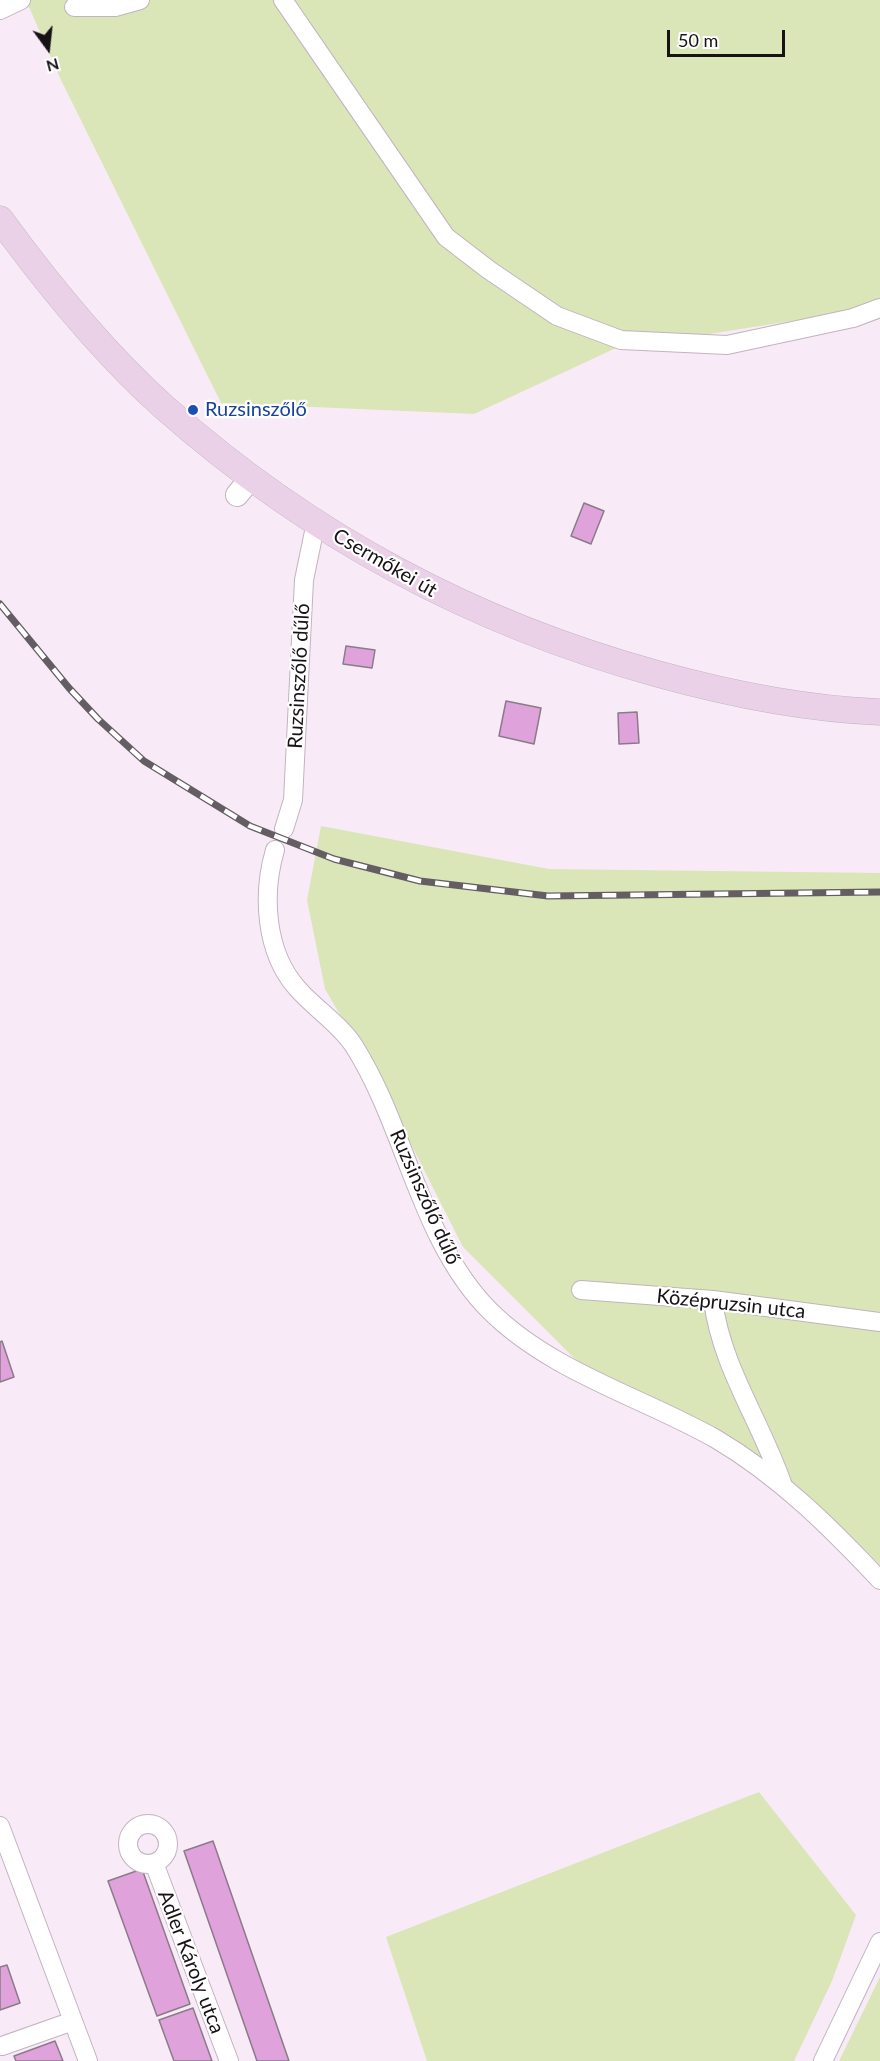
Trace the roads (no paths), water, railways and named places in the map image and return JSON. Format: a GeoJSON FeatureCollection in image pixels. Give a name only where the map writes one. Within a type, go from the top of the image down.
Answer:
{"type":"FeatureCollection","features":[{"type":"Feature","properties":{"kind":"main road","name":"Csermőkei út"},"geometry":{"type":"LineString","coordinates":[[0,219],[67,304],[114,357],[244,487],[316,522],[461,604],[508,625],[605,659],[704,686],[786,702],[880,712]]}},
{"type":"Feature","properties":{"kind":"street"},"geometry":{"type":"LineString","coordinates":[[0,10],[21,0]]}},
{"type":"Feature","properties":{"kind":"street"},"geometry":{"type":"LineString","coordinates":[[74,7],[115,7],[140,0]]}},
{"type":"Feature","properties":{"kind":"street"},"geometry":{"type":"LineString","coordinates":[[283,0],[446,237],[489,270],[558,316],[621,340],[727,345],[853,318],[880,308]]}},
{"type":"Feature","properties":{"kind":"street","name":"Ruzsinszőlő dűlő"},"geometry":{"type":"LineString","coordinates":[[284,828],[293,800],[304,580],[316,522]]}},
{"type":"Feature","properties":{"kind":"street","name":"Ruzsinszőlő dűlő"},"geometry":{"type":"LineString","coordinates":[[275,850],[270,868],[267,913],[278,955],[295,986],[352,1044],[381,1096],[440,1237],[464,1280],[489,1310],[540,1350],[717,1440],[783,1486],[849,1546],[880,1580]]}},
{"type":"Feature","properties":{"kind":"street","name":"Középruzsin utca"},"geometry":{"type":"LineString","coordinates":[[581,1290],[713,1300],[880,1322]]}},
{"type":"Feature","properties":{"kind":"street"},"geometry":{"type":"LineString","coordinates":[[713,1300],[716,1326],[754,1421],[776,1464],[783,1486]]}},
{"type":"Feature","properties":{"kind":"street"},"geometry":{"type":"LineString","coordinates":[[0,1827],[88,2061]]}},
{"type":"Feature","properties":{"kind":"street","name":"Adler Károly utca"},"geometry":{"type":"LineString","coordinates":[[154,1863],[229,2061]]}},
{"type":"Feature","properties":{"kind":"street"},"geometry":{"type":"LineString","coordinates":[[823,2061],[880,1942]]}},
{"type":"Feature","properties":{"kind":"street"},"geometry":{"type":"LineString","coordinates":[[2,2046],[73,2021]]}},
{"type":"Feature","properties":{"kind":"railway"},"geometry":{"type":"LineString","coordinates":[[0,604],[69,688],[98,719],[144,761],[250,826],[334,859],[420,881],[548,896],[880,892]]}},
{"type":"Feature","properties":{"kind":"place","name":"Ruzsinszőlő"},"geometry":{"type":"Point","coordinates":[193,410]}}]}
